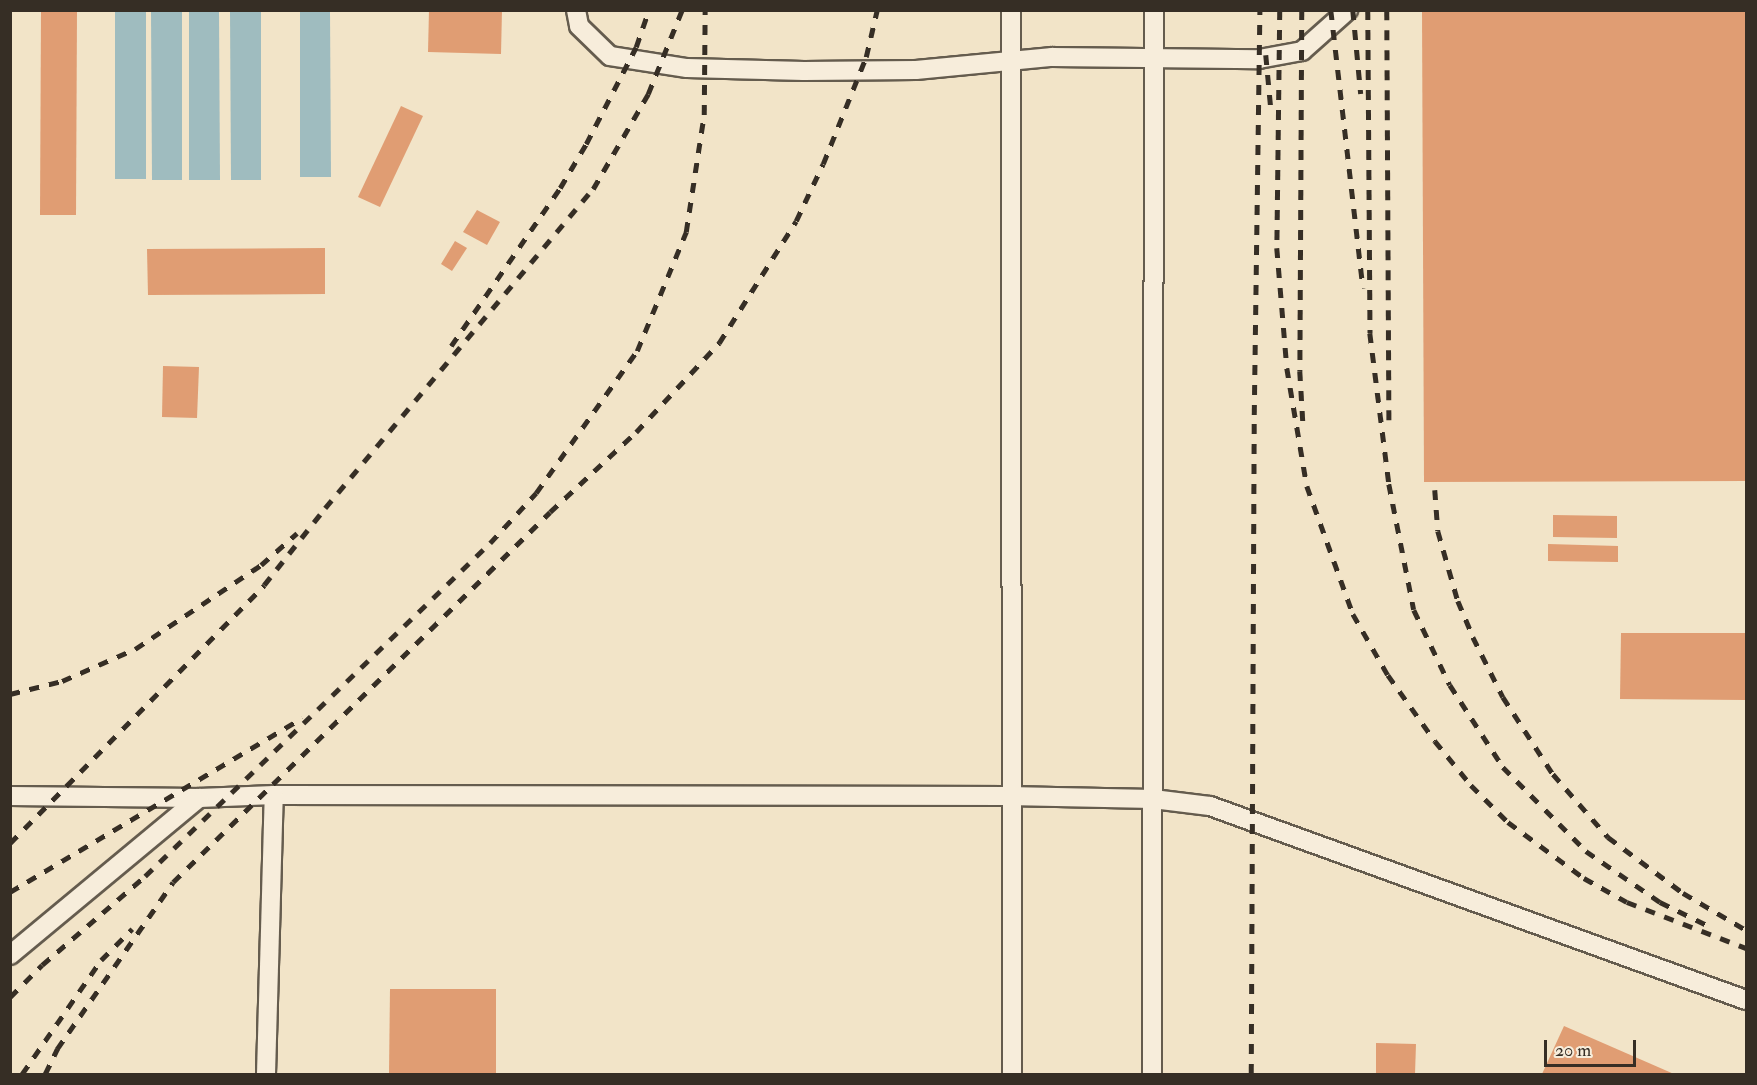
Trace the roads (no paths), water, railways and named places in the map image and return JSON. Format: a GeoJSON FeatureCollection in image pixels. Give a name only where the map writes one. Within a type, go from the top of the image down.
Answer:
{"type":"FeatureCollection","features":[{"type":"Feature","properties":{"kind":"lane"},"geometry":{"type":"LineString","coordinates":[[576,10],[579,26],[610,56],[678,66],[804,71],[894,70],[1011,63],[1052,57],[1259,59],[1302,51],[1347,10]]}},
{"type":"Feature","properties":{"kind":"lane"},"geometry":{"type":"LineString","coordinates":[[1011,10],[1012,1074]]}},
{"type":"Feature","properties":{"kind":"lane"},"geometry":{"type":"LineString","coordinates":[[1152,1074],[1154,10]]}},
{"type":"Feature","properties":{"kind":"lane"},"geometry":{"type":"LineString","coordinates":[[10,796],[198,798],[274,795],[1012,796],[1153,799],[1210,806],[1746,1000]]}},
{"type":"Feature","properties":{"kind":"lane"},"geometry":{"type":"LineString","coordinates":[[266,1074],[274,795]]}},
{"type":"Feature","properties":{"kind":"lane"},"geometry":{"type":"LineString","coordinates":[[10,956],[198,798]]}},
{"type":"Feature","properties":{"kind":"water"},"geometry":{"type":"Polygon","coordinates":[[[115,11],[146,11],[146,179],[115,179],[115,11]]]}},
{"type":"Feature","properties":{"kind":"water"},"geometry":{"type":"Polygon","coordinates":[[[151,11],[182,11],[182,180],[152,180],[151,11]]]}},
{"type":"Feature","properties":{"kind":"water"},"geometry":{"type":"Polygon","coordinates":[[[189,11],[219,11],[220,180],[189,180],[189,11]]]}},
{"type":"Feature","properties":{"kind":"water"},"geometry":{"type":"Polygon","coordinates":[[[230,11],[261,11],[261,180],[231,180],[230,11]]]}},
{"type":"Feature","properties":{"kind":"water"},"geometry":{"type":"Polygon","coordinates":[[[300,11],[330,11],[331,177],[300,177],[300,11]]]}},
{"type":"Feature","properties":{"kind":"railway"},"geometry":{"type":"LineString","coordinates":[[451,346],[560,188],[586,144],[636,47],[649,10]]}},
{"type":"Feature","properties":{"kind":"railway"},"geometry":{"type":"LineString","coordinates":[[10,843],[264,585],[325,508],[593,189],[648,94],[682,10]]}},
{"type":"Feature","properties":{"kind":"railway"},"geometry":{"type":"LineString","coordinates":[[10,997],[42,965],[145,876],[490,543],[536,493],[637,351],[686,232],[704,115],[705,10]]}},
{"type":"Feature","properties":{"kind":"railway"},"geometry":{"type":"LineString","coordinates":[[45,1074],[57,1049],[173,882],[550,512],[636,432],[719,343],[796,221],[823,164],[866,57],[877,10]]}},
{"type":"Feature","properties":{"kind":"railway"},"geometry":{"type":"LineString","coordinates":[[1251,1074],[1254,415],[1260,10]]}},
{"type":"Feature","properties":{"kind":"railway"},"geometry":{"type":"LineString","coordinates":[[1280,10],[1277,248],[1287,368],[1307,486],[1353,614],[1388,675],[1435,741],[1471,785],[1508,822],[1584,878],[1627,902],[1746,948]]}},
{"type":"Feature","properties":{"kind":"railway"},"geometry":{"type":"LineString","coordinates":[[1302,10],[1300,371],[1303,421]]}},
{"type":"Feature","properties":{"kind":"railway"},"geometry":{"type":"LineString","coordinates":[[1331,10],[1363,288]]}},
{"type":"Feature","properties":{"kind":"railway"},"geometry":{"type":"LineString","coordinates":[[1353,10],[1361,94]]}},
{"type":"Feature","properties":{"kind":"railway"},"geometry":{"type":"LineString","coordinates":[[1368,10],[1370,333],[1389,484],[1414,610],[1450,685],[1503,767],[1586,851],[1660,902],[1709,926]]}},
{"type":"Feature","properties":{"kind":"railway"},"geometry":{"type":"LineString","coordinates":[[1387,10],[1389,424]]}},
{"type":"Feature","properties":{"kind":"railway"},"geometry":{"type":"LineString","coordinates":[[1266,55],[1271,109]]}},
{"type":"Feature","properties":{"kind":"railway"},"geometry":{"type":"LineString","coordinates":[[1435,490],[1438,531],[1458,601],[1503,697],[1553,774],[1608,837],[1683,893],[1746,930]]}},
{"type":"Feature","properties":{"kind":"railway"},"geometry":{"type":"LineString","coordinates":[[10,694],[62,681],[135,649],[261,565],[297,533]]}},
{"type":"Feature","properties":{"kind":"railway"},"geometry":{"type":"LineString","coordinates":[[10,892],[302,718]]}},
{"type":"Feature","properties":{"kind":"railway"},"geometry":{"type":"LineString","coordinates":[[22,1074],[101,960],[132,929]]}}]}
